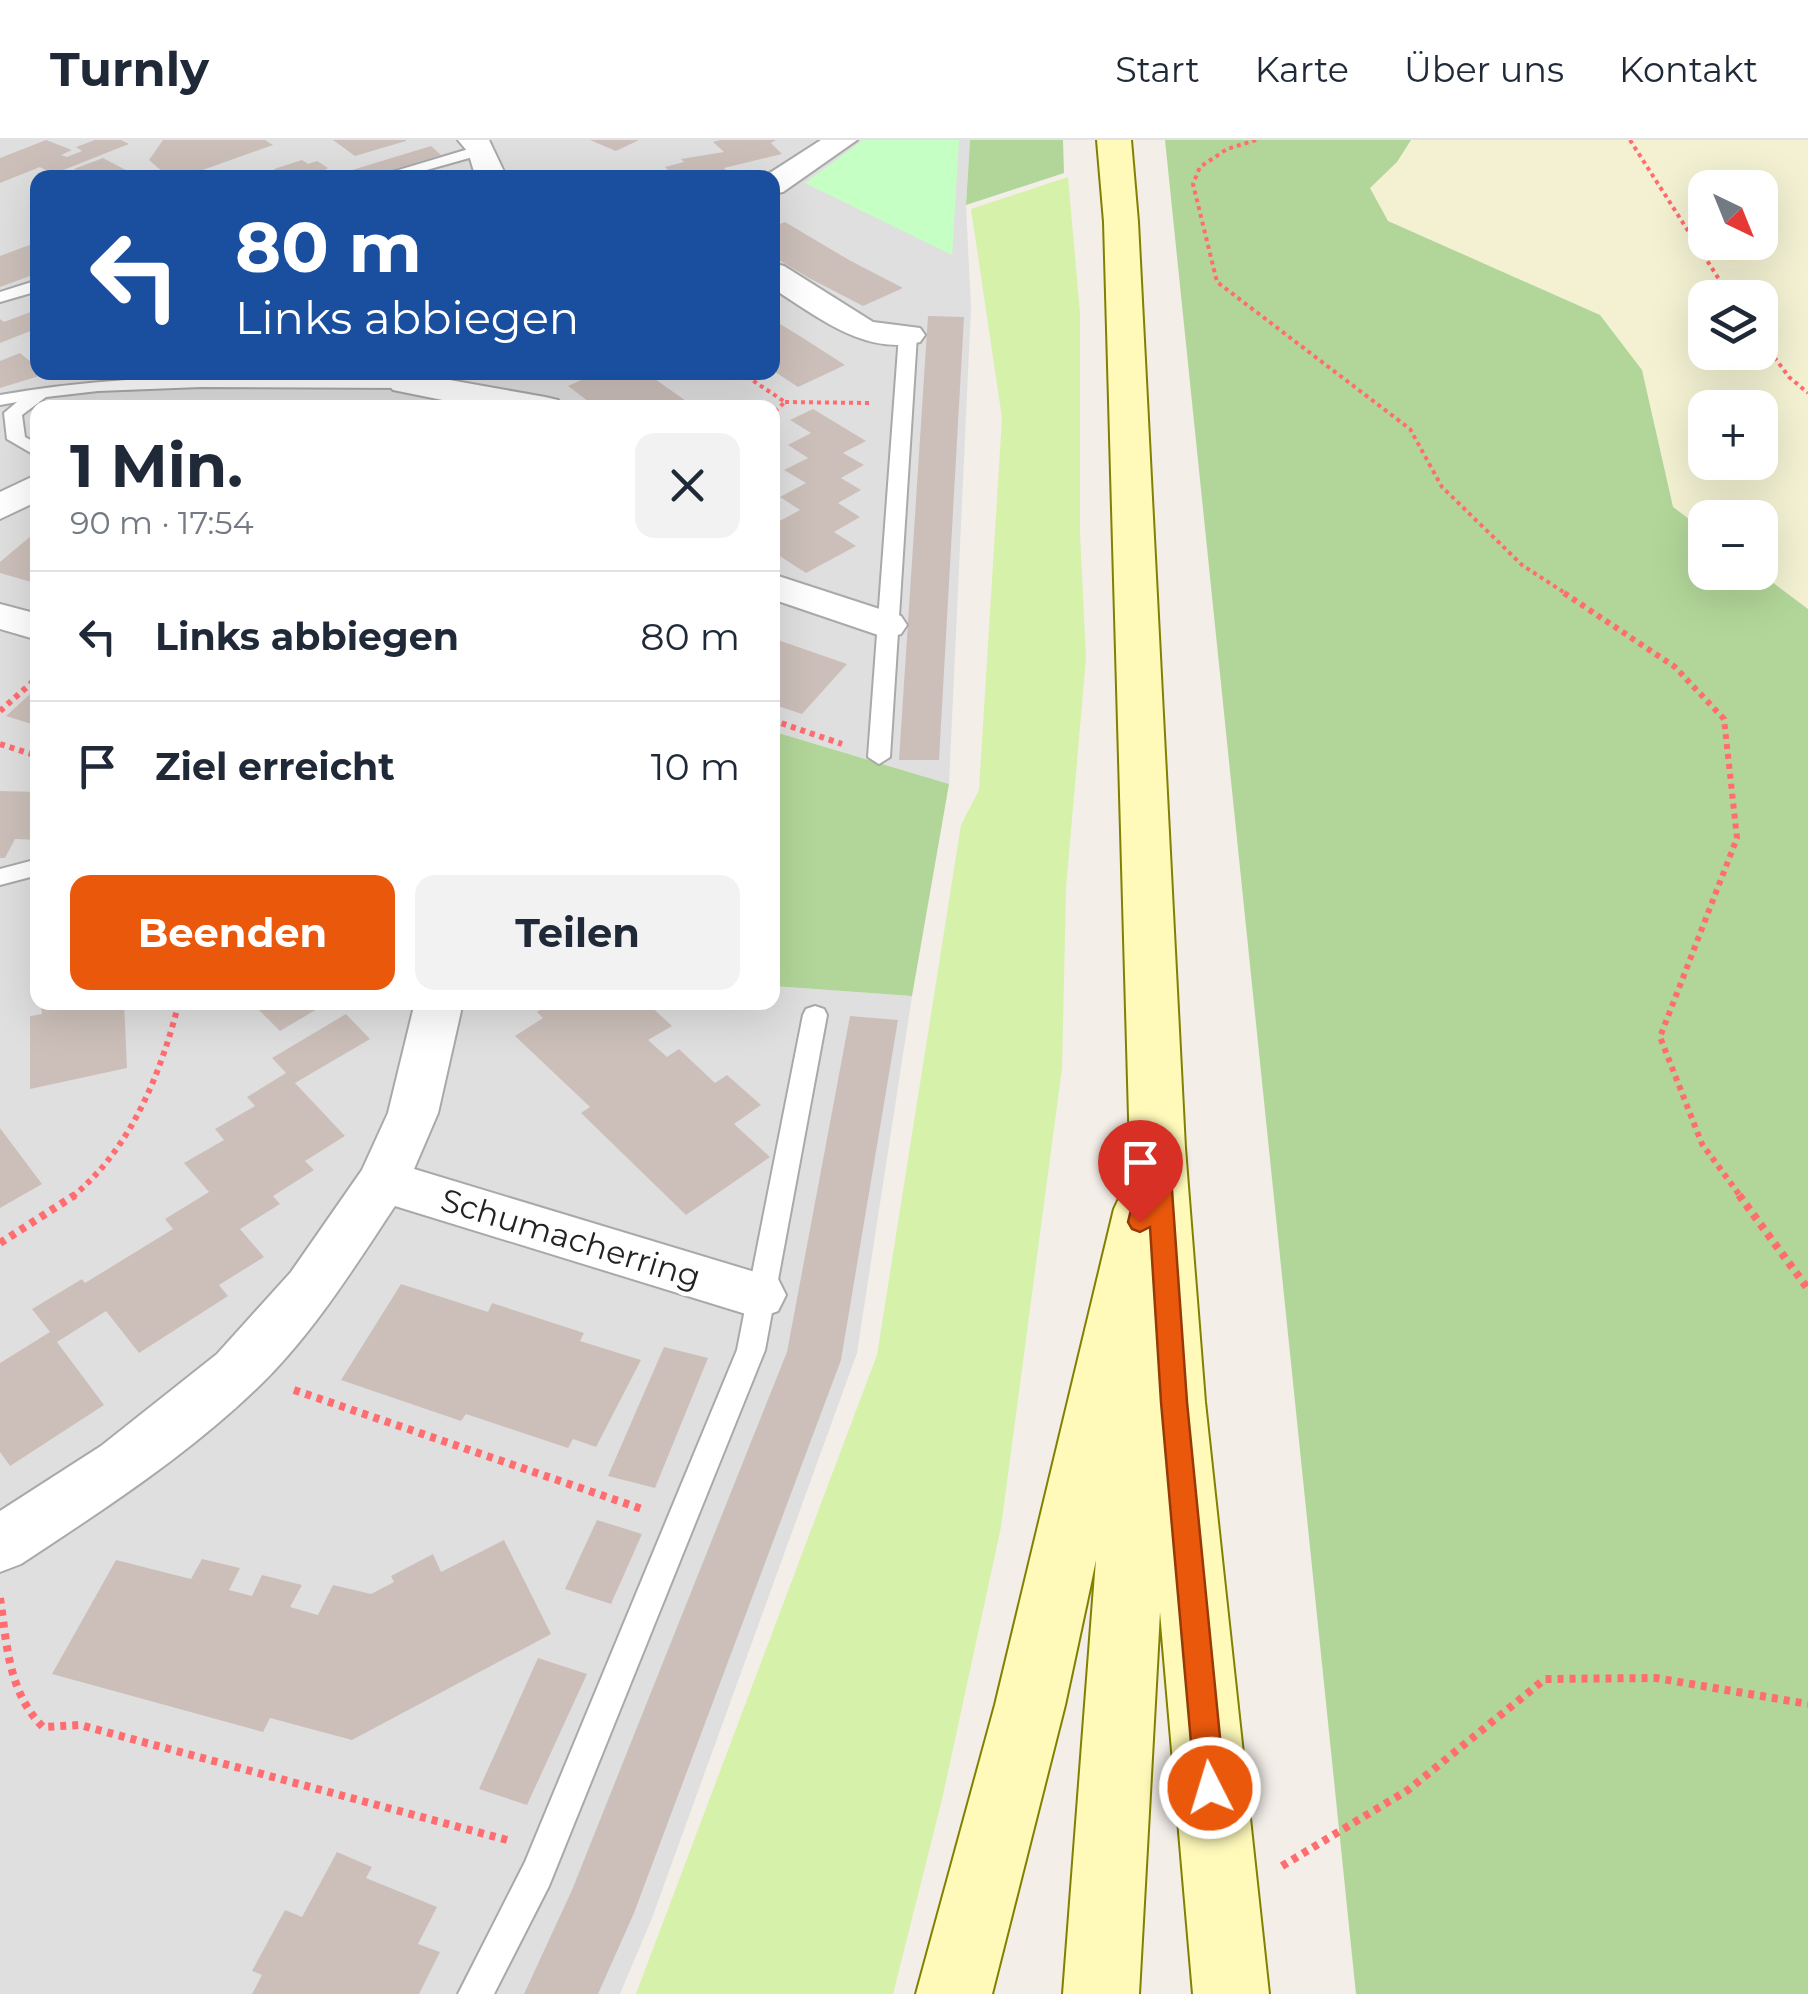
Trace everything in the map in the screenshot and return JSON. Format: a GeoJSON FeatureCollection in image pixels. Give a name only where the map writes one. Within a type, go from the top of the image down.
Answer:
{"type":"FeatureCollection","features":[{"type":"Feature","properties":{"kind":"main road"},"geometry":{"type":"LineString","coordinates":[[1114,140],[1121,222],[1158,1148],[1174,1402],[1232,1994]]}},
{"type":"Feature","properties":{"kind":"main road"},"geometry":{"type":"LineString","coordinates":[[954,1994],[1030,1705],[1158,1148]]}},
{"type":"Feature","properties":{"kind":"main road"},"geometry":{"type":"LineString","coordinates":[[1102,1994],[1158,1148]]}},
{"type":"Feature","properties":{"kind":"street"},"geometry":{"type":"LineString","coordinates":[[780,181],[842,140]]}},
{"type":"Feature","properties":{"kind":"street"},"geometry":{"type":"LineString","coordinates":[[780,279],[865,331],[908,334]]}},
{"type":"Feature","properties":{"kind":"street"},"geometry":{"type":"LineString","coordinates":[[400,388],[487,400]]}},
{"type":"Feature","properties":{"kind":"street"},"geometry":{"type":"LineString","coordinates":[[0,508],[30,490]]}},
{"type":"Feature","properties":{"kind":"street"},"geometry":{"type":"LineString","coordinates":[[780,589],[887,624]]}},
{"type":"Feature","properties":{"kind":"street"},"geometry":{"type":"LineString","coordinates":[[0,616],[30,625]]}},
{"type":"Feature","properties":{"kind":"street"},"geometry":{"type":"LineString","coordinates":[[0,1544],[122,1465],[236,1371],[310,1288],[383,1181],[413,1113],[437,1010]]}},
{"type":"Feature","properties":{"kind":"street","name":"Schumacherring"},"geometry":{"type":"LineString","coordinates":[[383,1181],[759,1295]]}},
{"type":"Feature","properties":{"kind":"lane"},"geometry":{"type":"LineString","coordinates":[[416,170],[482,156]]}},
{"type":"Feature","properties":{"kind":"lane"},"geometry":{"type":"LineString","coordinates":[[0,297],[30,288]]}},
{"type":"Feature","properties":{"kind":"lane"},"geometry":{"type":"LineString","coordinates":[[880,757],[908,334]]}},
{"type":"Feature","properties":{"kind":"lane"},"geometry":{"type":"LineString","coordinates":[[0,400],[48,390],[184,380]]}},
{"type":"Feature","properties":{"kind":"lane"},"geometry":{"type":"LineString","coordinates":[[273,380],[400,388]]}},
{"type":"Feature","properties":{"kind":"lane"},"geometry":{"type":"LineString","coordinates":[[33,400],[48,390]]}},
{"type":"Feature","properties":{"kind":"lane"},"geometry":{"type":"LineString","coordinates":[[30,402],[14,413],[16,439],[30,447]]}},
{"type":"Feature","properties":{"kind":"lane"},"geometry":{"type":"LineString","coordinates":[[0,876],[30,869]]}},
{"type":"Feature","properties":{"kind":"lane"},"geometry":{"type":"LineString","coordinates":[[475,1994],[547,1851],[751,1350],[814,1014]]}},
{"type":"Feature","properties":{"kind":"path"},"geometry":{"type":"LineString","coordinates":[[1256,140],[1227,149],[1200,167],[1193,184],[1217,282],[1410,429],[1442,487],[1522,564],[1676,667],[1724,719],[1738,838],[1660,1037],[1702,1144],[1808,1289]]}},
{"type":"Feature","properties":{"kind":"path"},"geometry":{"type":"LineString","coordinates":[[1630,140],[1719,280]]}},
{"type":"Feature","properties":{"kind":"path"},"geometry":{"type":"LineString","coordinates":[[1778,362],[1808,394]]}},
{"type":"Feature","properties":{"kind":"path"},"geometry":{"type":"LineString","coordinates":[[752,380],[785,402],[903,403]]}},
{"type":"Feature","properties":{"kind":"path"},"geometry":{"type":"LineString","coordinates":[[780,407],[785,402]]}},
{"type":"Feature","properties":{"kind":"path"},"geometry":{"type":"LineString","coordinates":[[0,711],[30,685]]}},
{"type":"Feature","properties":{"kind":"path"},"geometry":{"type":"LineString","coordinates":[[780,723],[880,757]]}},
{"type":"Feature","properties":{"kind":"path"},"geometry":{"type":"LineString","coordinates":[[0,744],[30,753]]}},
{"type":"Feature","properties":{"kind":"path"},"geometry":{"type":"LineString","coordinates":[[0,1243],[56,1210],[94,1176],[116,1147],[150,1087],[177,1010]]}},
{"type":"Feature","properties":{"kind":"path"},"geometry":{"type":"LineString","coordinates":[[236,1371],[680,1523]]}},
{"type":"Feature","properties":{"kind":"path"},"geometry":{"type":"LineString","coordinates":[[0,1598],[17,1691],[28,1715],[43,1728],[80,1725],[547,1851]]}},
{"type":"Feature","properties":{"kind":"path"},"geometry":{"type":"LineString","coordinates":[[1221,1903],[1408,1790],[1545,1680],[1656,1678],[1808,1704]]}},
{"type":"Feature","properties":{"kind":"shaded area"},"geometry":{"type":"Polygon","coordinates":[[[0,140],[970,140],[966,205],[971,308],[949,784],[780,733],[780,400],[30,400],[30,1010],[780,1010],[780,987],[912,996],[857,1353],[652,1918],[620,1994],[0,1994],[0,140]]]}},
{"type":"Feature","properties":{"kind":"shaded area"},"geometry":{"type":"Polygon","coordinates":[[[1411,140],[1808,140],[1808,609],[1778,586],[1778,500],[1688,500],[1688,518],[1673,507],[1642,370],[1486,268],[1388,221],[1370,188],[1397,162],[1411,140]]]}},
{"type":"Feature","properties":{"kind":"green space"},"geometry":{"type":"Polygon","coordinates":[[[863,140],[959,140],[952,255],[805,183],[863,140]]]}},
{"type":"Feature","properties":{"kind":"green space"},"geometry":{"type":"Polygon","coordinates":[[[970,140],[1063,140],[1064,173],[966,205],[970,140]]]}},
{"type":"Feature","properties":{"kind":"green space"},"geometry":{"type":"Polygon","coordinates":[[[1165,140],[1411,140],[1397,162],[1370,188],[1388,221],[1600,315],[1642,370],[1673,507],[1688,518],[1688,590],[1778,590],[1778,586],[1808,609],[1808,1994],[1356,1994],[1165,140]]]}},
{"type":"Feature","properties":{"kind":"green space"},"geometry":{"type":"Polygon","coordinates":[[[1068,177],[1080,313],[1080,534],[1086,658],[1066,888],[1062,1068],[1001,1527],[943,1795],[893,1994],[636,1994],[877,1355],[961,825],[979,790],[1002,418],[971,209],[1068,177]]]}},
{"type":"Feature","properties":{"kind":"green space"},"geometry":{"type":"Polygon","coordinates":[[[780,733],[949,784],[912,996],[780,987],[780,733]]]}},
{"type":"Feature","properties":{"kind":"building"},"geometry":{"type":"Polygon","coordinates":[[[46,140],[72,150],[61,155],[67,157],[82,151],[76,147],[95,140],[121,140],[129,144],[63,170],[40,167],[0,183],[0,158],[46,140]]]}},
{"type":"Feature","properties":{"kind":"building"},"geometry":{"type":"Polygon","coordinates":[[[163,140],[265,140],[273,145],[203,170],[161,170],[149,160],[163,140]]]}},
{"type":"Feature","properties":{"kind":"building"},"geometry":{"type":"Polygon","coordinates":[[[333,140],[406,140],[406,141],[355,156],[333,140]]]}},
{"type":"Feature","properties":{"kind":"building"},"geometry":{"type":"Polygon","coordinates":[[[590,140],[639,140],[616,151],[590,140]]]}},
{"type":"Feature","properties":{"kind":"building"},"geometry":{"type":"Polygon","coordinates":[[[776,140],[771,143],[782,154],[726,170],[665,167],[684,162],[681,159],[724,152],[713,142],[776,140]]]}},
{"type":"Feature","properties":{"kind":"building"},"geometry":{"type":"Polygon","coordinates":[[[431,146],[441,155],[391,170],[352,170],[431,146]]]}},
{"type":"Feature","properties":{"kind":"building"},"geometry":{"type":"Polygon","coordinates":[[[103,158],[126,170],[76,170],[103,158]]]}},
{"type":"Feature","properties":{"kind":"building"},"geometry":{"type":"Polygon","coordinates":[[[302,160],[308,164],[317,161],[328,168],[325,170],[274,169],[302,160]]]}},
{"type":"Feature","properties":{"kind":"building"},"geometry":{"type":"Polygon","coordinates":[[[785,222],[903,288],[863,306],[809,278],[780,261],[780,224],[785,222]]]}},
{"type":"Feature","properties":{"kind":"building"},"geometry":{"type":"Polygon","coordinates":[[[30,245],[30,276],[0,287],[0,256],[30,245]]]}},
{"type":"Feature","properties":{"kind":"building"},"geometry":{"type":"Polygon","coordinates":[[[30,312],[30,331],[0,343],[0,319],[4,322],[30,312]]]}},
{"type":"Feature","properties":{"kind":"building"},"geometry":{"type":"Polygon","coordinates":[[[928,316],[964,317],[939,760],[899,760],[928,316]]]}},
{"type":"Feature","properties":{"kind":"building"},"geometry":{"type":"Polygon","coordinates":[[[780,324],[845,365],[798,387],[780,375],[780,324]]]}},
{"type":"Feature","properties":{"kind":"building"},"geometry":{"type":"Polygon","coordinates":[[[20,353],[30,361],[30,379],[0,388],[0,361],[20,353]]]}},
{"type":"Feature","properties":{"kind":"building"},"geometry":{"type":"Polygon","coordinates":[[[581,380],[656,380],[685,400],[586,400],[568,386],[581,380]]]}},
{"type":"Feature","properties":{"kind":"building"},"geometry":{"type":"Polygon","coordinates":[[[813,409],[866,441],[843,453],[864,465],[841,478],[861,490],[838,503],[860,517],[834,532],[856,546],[806,573],[780,556],[780,521],[800,510],[780,497],[806,483],[784,470],[808,458],[788,445],[811,433],[790,420],[813,409]]]}},
{"type":"Feature","properties":{"kind":"building"},"geometry":{"type":"Polygon","coordinates":[[[30,537],[30,582],[0,573],[0,562],[30,537]]]}},
{"type":"Feature","properties":{"kind":"building"},"geometry":{"type":"Polygon","coordinates":[[[780,641],[847,664],[802,714],[780,707],[780,641]]]}},
{"type":"Feature","properties":{"kind":"building"},"geometry":{"type":"Polygon","coordinates":[[[30,694],[30,724],[6,716],[30,694]]]}},
{"type":"Feature","properties":{"kind":"building"},"geometry":{"type":"Polygon","coordinates":[[[0,791],[30,792],[30,840],[15,839],[5,858],[0,858],[0,791]]]}},
{"type":"Feature","properties":{"kind":"building"},"geometry":{"type":"Polygon","coordinates":[[[42,1010],[124,1010],[127,1068],[30,1089],[30,1016],[42,1014],[42,1010]]]}},
{"type":"Feature","properties":{"kind":"building"},"geometry":{"type":"Polygon","coordinates":[[[259,1010],[315,1010],[280,1031],[259,1010]]]}},
{"type":"Feature","properties":{"kind":"building"},"geometry":{"type":"Polygon","coordinates":[[[655,1010],[672,1026],[648,1040],[667,1057],[679,1049],[715,1083],[727,1075],[761,1105],[734,1124],[770,1157],[686,1215],[581,1113],[590,1107],[515,1036],[543,1018],[537,1012],[655,1010]]]}},
{"type":"Feature","properties":{"kind":"building"},"geometry":{"type":"Polygon","coordinates":[[[346,1014],[370,1039],[295,1083],[345,1136],[305,1161],[314,1170],[273,1196],[280,1204],[240,1229],[264,1257],[219,1285],[228,1296],[139,1353],[106,1311],[57,1342],[104,1405],[10,1466],[0,1452],[0,1363],[50,1332],[32,1309],[82,1279],[85,1283],[173,1229],[165,1219],[209,1192],[184,1163],[224,1140],[215,1129],[255,1106],[247,1097],[286,1073],[272,1058],[346,1014]]]}},
{"type":"Feature","properties":{"kind":"building"},"geometry":{"type":"Polygon","coordinates":[[[850,1016],[898,1020],[841,1360],[634,1913],[598,1994],[524,1994],[572,1890],[787,1352],[850,1016]]]}},
{"type":"Feature","properties":{"kind":"building"},"geometry":{"type":"Polygon","coordinates":[[[0,1128],[42,1184],[0,1208],[0,1128]]]}},
{"type":"Feature","properties":{"kind":"building"},"geometry":{"type":"Polygon","coordinates":[[[401,1284],[488,1312],[492,1303],[584,1333],[580,1341],[641,1360],[596,1447],[573,1439],[568,1448],[466,1414],[461,1421],[341,1380],[401,1284]]]}},
{"type":"Feature","properties":{"kind":"building"},"geometry":{"type":"Polygon","coordinates":[[[664,1347],[708,1358],[655,1488],[608,1476],[664,1347]]]}},
{"type":"Feature","properties":{"kind":"building"},"geometry":{"type":"Polygon","coordinates":[[[597,1520],[642,1534],[611,1604],[565,1589],[597,1520]]]}},
{"type":"Feature","properties":{"kind":"building"},"geometry":{"type":"Polygon","coordinates":[[[504,1540],[551,1634],[352,1740],[270,1718],[263,1732],[52,1674],[116,1560],[191,1579],[202,1559],[240,1568],[229,1590],[252,1596],[262,1575],[302,1585],[290,1607],[318,1615],[333,1585],[371,1594],[394,1582],[391,1576],[433,1554],[441,1572],[504,1540]]]}},
{"type":"Feature","properties":{"kind":"building"},"geometry":{"type":"Polygon","coordinates":[[[538,1658],[587,1674],[527,1805],[479,1789],[538,1658]]]}},
{"type":"Feature","properties":{"kind":"building"},"geometry":{"type":"Polygon","coordinates":[[[337,1852],[372,1867],[366,1878],[437,1907],[418,1944],[440,1952],[419,1994],[252,1994],[262,1975],[252,1971],[285,1910],[302,1917],[337,1852]]]}},
{"type":"Feature","properties":{"kind":"route"},"geometry":{"type":"LineString","coordinates":[[1140,1222],[1158,1148],[1174,1402],[1210,1788]]}}]}
